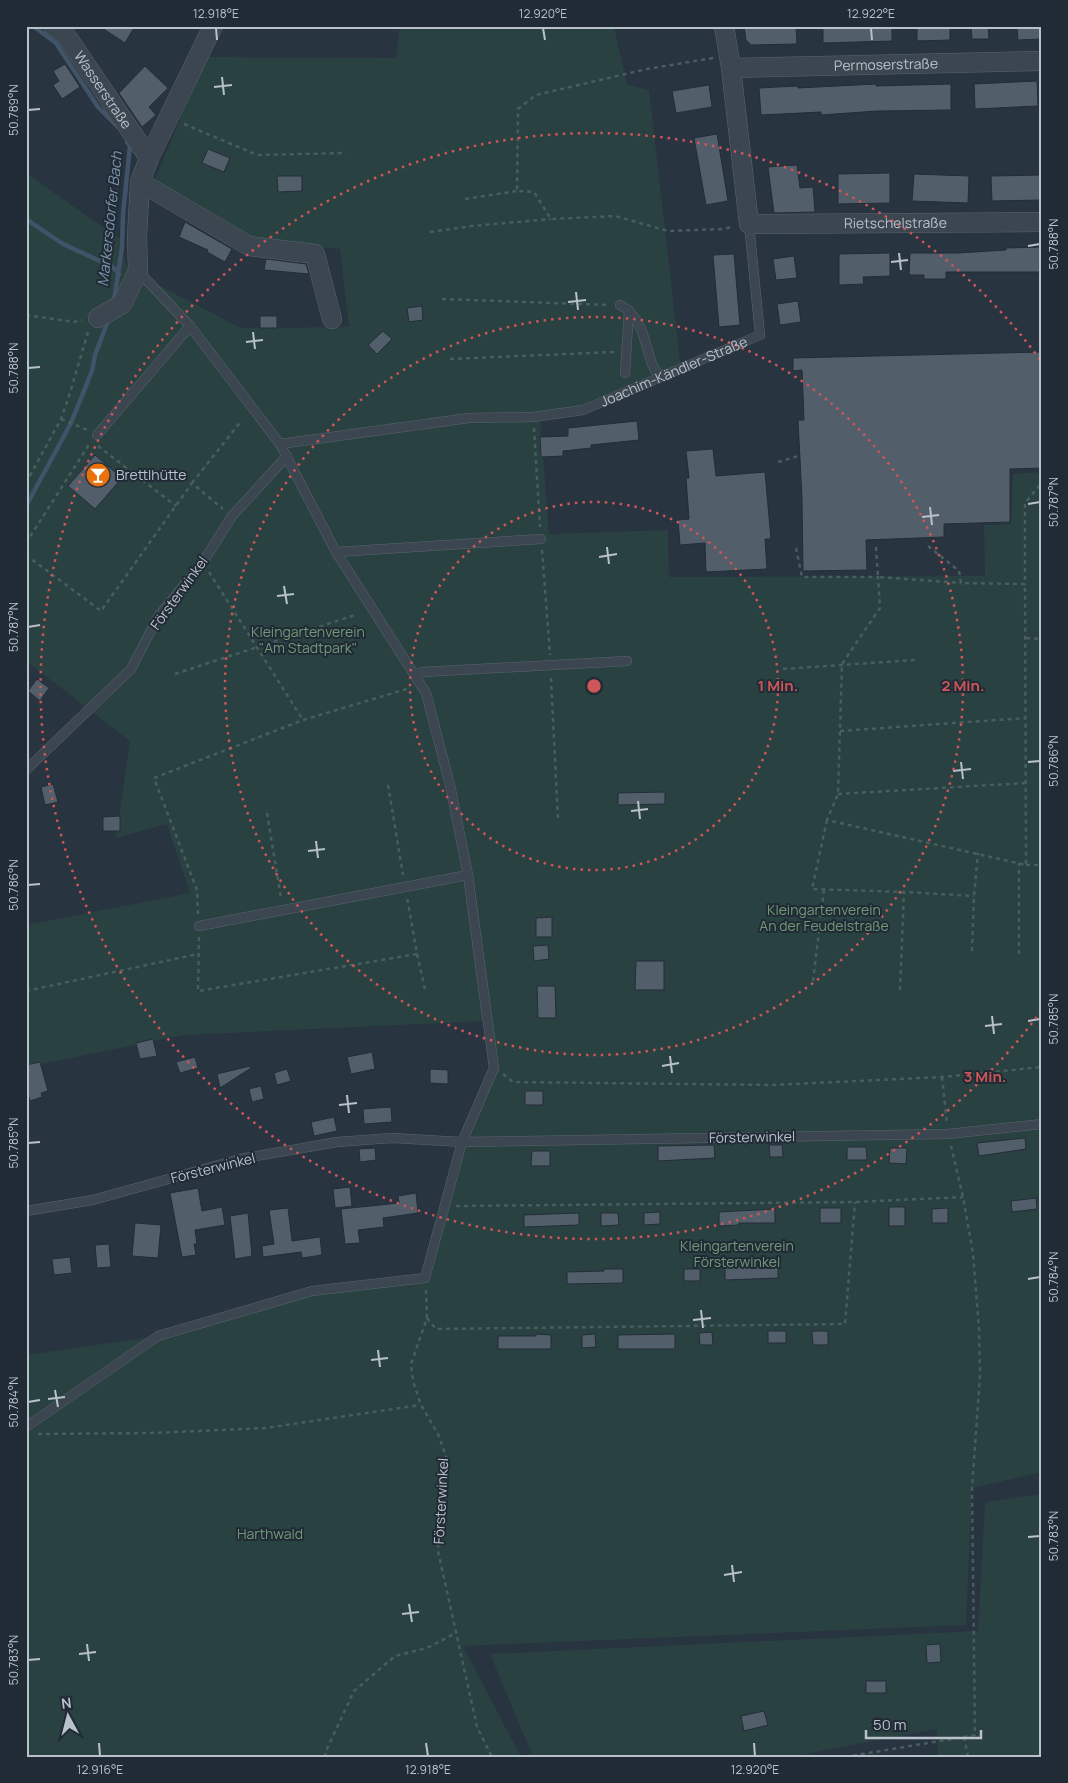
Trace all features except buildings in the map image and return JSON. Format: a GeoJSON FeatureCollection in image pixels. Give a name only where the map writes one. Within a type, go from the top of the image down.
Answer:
{"type":"FeatureCollection","features":[{"type":"Feature","properties":{"kind":"street","name":"Wasserstraße"},"geometry":{"type":"LineString","coordinates":[[53,26],[65,34],[149,158]]}},
{"type":"Feature","properties":{"kind":"street"},"geometry":{"type":"LineString","coordinates":[[96,318],[122,304],[138,271],[137,237],[140,182],[149,158],[213,26]]}},
{"type":"Feature","properties":{"kind":"street","name":"Joachim-Kändler-Straße"},"geometry":{"type":"LineString","coordinates":[[724,26],[750,224]]}},
{"type":"Feature","properties":{"kind":"street","name":"Permoserstraße"},"geometry":{"type":"LineString","coordinates":[[730,62],[1042,61]]}},
{"type":"Feature","properties":{"kind":"street"},"geometry":{"type":"LineString","coordinates":[[140,182],[249,246],[315,254],[332,319]]}},
{"type":"Feature","properties":{"kind":"street","name":"Rietschelstraße"},"geometry":{"type":"LineString","coordinates":[[750,224],[1042,222]]}},
{"type":"Feature","properties":{"kind":"lane","name":"Joachim-Kändler-Straße"},"geometry":{"type":"LineString","coordinates":[[280,444],[469,418],[533,417],[584,410],[760,335],[750,224]]}},
{"type":"Feature","properties":{"kind":"lane"},"geometry":{"type":"LineString","coordinates":[[26,1427],[158,1336],[312,1291],[425,1278],[462,1142],[494,1068],[468,875],[450,785],[426,693],[336,552],[280,444],[190,326],[138,271]]}},
{"type":"Feature","properties":{"kind":"lane"},"geometry":{"type":"LineString","coordinates":[[620,305],[629,310],[636,318],[652,364],[662,377]]}},
{"type":"Feature","properties":{"kind":"lane"},"geometry":{"type":"LineString","coordinates":[[625,373],[629,310]]}},
{"type":"Feature","properties":{"kind":"lane"},"geometry":{"type":"LineString","coordinates":[[94,438],[190,326]]}},
{"type":"Feature","properties":{"kind":"lane","name":"Försterwinkel"},"geometry":{"type":"LineString","coordinates":[[26,770],[131,669],[158,617],[203,562],[232,516],[287,456]]}},
{"type":"Feature","properties":{"kind":"lane"},"geometry":{"type":"LineString","coordinates":[[336,552],[541,539]]}},
{"type":"Feature","properties":{"kind":"lane"},"geometry":{"type":"LineString","coordinates":[[415,675],[422,672],[627,661]]}},
{"type":"Feature","properties":{"kind":"lane"},"geometry":{"type":"LineString","coordinates":[[199,926],[468,875]]}},
{"type":"Feature","properties":{"kind":"lane","name":"Försterwinkel"},"geometry":{"type":"LineString","coordinates":[[26,1211],[94,1200],[240,1159],[337,1142],[392,1138],[462,1142],[948,1134],[1042,1124]]}},
{"type":"Feature","properties":{"kind":"path"},"geometry":{"type":"LineString","coordinates":[[517,190],[518,109],[536,95],[647,69],[730,62]]}},
{"type":"Feature","properties":{"kind":"path"},"geometry":{"type":"LineString","coordinates":[[168,118],[258,155],[346,153]]}},
{"type":"Feature","properties":{"kind":"path"},"geometry":{"type":"LineString","coordinates":[[465,199],[517,190],[534,192],[551,219]]}},
{"type":"Feature","properties":{"kind":"path"},"geometry":{"type":"LineString","coordinates":[[430,232],[551,219],[615,216],[668,231],[722,229],[750,224]]}},
{"type":"Feature","properties":{"kind":"path"},"geometry":{"type":"LineString","coordinates":[[442,300],[620,305]]}},
{"type":"Feature","properties":{"kind":"path"},"geometry":{"type":"LineString","coordinates":[[26,315],[74,322],[96,318],[60,419],[26,482]]}},
{"type":"Feature","properties":{"kind":"path"},"geometry":{"type":"LineString","coordinates":[[450,359],[627,352]]}},
{"type":"Feature","properties":{"kind":"path"},"geometry":{"type":"LineString","coordinates":[[533,417],[550,664],[558,819]]}},
{"type":"Feature","properties":{"kind":"path"},"geometry":{"type":"LineString","coordinates":[[60,419],[79,425]]}},
{"type":"Feature","properties":{"kind":"path"},"geometry":{"type":"LineString","coordinates":[[26,554],[101,610],[192,483],[242,420]]}},
{"type":"Feature","properties":{"kind":"path"},"geometry":{"type":"LineString","coordinates":[[26,543],[94,438],[176,506]]}},
{"type":"Feature","properties":{"kind":"path"},"geometry":{"type":"LineString","coordinates":[[778,462],[802,455]]}},
{"type":"Feature","properties":{"kind":"path"},"geometry":{"type":"LineString","coordinates":[[192,483],[232,516]]}},
{"type":"Feature","properties":{"kind":"path"},"geometry":{"type":"LineString","coordinates":[[1026,865],[1025,503],[1039,486],[1042,486]]}},
{"type":"Feature","properties":{"kind":"path"},"geometry":{"type":"LineString","coordinates":[[928,546],[959,571],[961,584]]}},
{"type":"Feature","properties":{"kind":"path"},"geometry":{"type":"LineString","coordinates":[[876,547],[880,608],[842,664],[838,794],[827,820],[812,889],[974,896]]}},
{"type":"Feature","properties":{"kind":"path"},"geometry":{"type":"LineString","coordinates":[[796,548],[802,577],[878,577],[961,584],[1025,584]]}},
{"type":"Feature","properties":{"kind":"path"},"geometry":{"type":"LineString","coordinates":[[203,562],[303,720]]}},
{"type":"Feature","properties":{"kind":"path"},"geometry":{"type":"LineString","coordinates":[[175,674],[355,615]]}},
{"type":"Feature","properties":{"kind":"path"},"geometry":{"type":"LineString","coordinates":[[1025,638],[1042,639]]}},
{"type":"Feature","properties":{"kind":"path"},"geometry":{"type":"LineString","coordinates":[[783,669],[915,660]]}},
{"type":"Feature","properties":{"kind":"path"},"geometry":{"type":"LineString","coordinates":[[417,954],[198,991],[199,926],[197,890],[154,778],[303,720],[421,685]]}},
{"type":"Feature","properties":{"kind":"path"},"geometry":{"type":"LineString","coordinates":[[840,731],[1025,718]]}},
{"type":"Feature","properties":{"kind":"path"},"geometry":{"type":"LineString","coordinates":[[838,794],[1026,783]]}},
{"type":"Feature","properties":{"kind":"path"},"geometry":{"type":"LineString","coordinates":[[388,785],[417,954],[425,989]]}},
{"type":"Feature","properties":{"kind":"path"},"geometry":{"type":"LineString","coordinates":[[267,813],[282,910]]}},
{"type":"Feature","properties":{"kind":"path"},"geometry":{"type":"LineString","coordinates":[[827,820],[1026,865],[1042,865]]}},
{"type":"Feature","properties":{"kind":"path"},"geometry":{"type":"LineString","coordinates":[[972,951],[978,853]]}},
{"type":"Feature","properties":{"kind":"path"},"geometry":{"type":"LineString","coordinates":[[1018,954],[1019,863]]}},
{"type":"Feature","properties":{"kind":"path"},"geometry":{"type":"LineString","coordinates":[[813,981],[824,890]]}},
{"type":"Feature","properties":{"kind":"path"},"geometry":{"type":"LineString","coordinates":[[900,990],[904,892]]}},
{"type":"Feature","properties":{"kind":"path"},"geometry":{"type":"LineString","coordinates":[[26,991],[198,954]]}},
{"type":"Feature","properties":{"kind":"path"},"geometry":{"type":"LineString","coordinates":[[494,1068],[513,1082],[773,1085],[942,1077],[1042,1067]]}},
{"type":"Feature","properties":{"kind":"path"},"geometry":{"type":"LineString","coordinates":[[845,1757],[975,1735],[972,1488],[980,1375],[979,1329],[973,1253],[963,1197],[948,1134],[942,1077]]}},
{"type":"Feature","properties":{"kind":"path"},"geometry":{"type":"LineString","coordinates":[[445,1206],[854,1202],[963,1197]]}},
{"type":"Feature","properties":{"kind":"path"},"geometry":{"type":"LineString","coordinates":[[427,1318],[436,1329],[845,1324],[854,1202]]}},
{"type":"Feature","properties":{"kind":"path","name":"Försterwinkel"},"geometry":{"type":"LineString","coordinates":[[425,1278],[427,1318],[411,1364],[412,1381],[421,1405],[438,1434],[446,1456],[439,1515],[438,1551],[477,1727],[492,1757]]}},
{"type":"Feature","properties":{"kind":"path"},"geometry":{"type":"LineString","coordinates":[[36,1434],[152,1433],[266,1428],[421,1405]]}},
{"type":"Feature","properties":{"kind":"path"},"geometry":{"type":"LineString","coordinates":[[326,1757],[325,1753],[354,1691],[395,1656],[427,1648],[456,1633]]}},
{"type":"Feature","properties":{"kind":"path"},"geometry":{"type":"LineString","coordinates":[[964,1737],[968,1756]]}},
{"type":"Feature","properties":{"kind":"green space"},"geometry":{"type":"Polygon","coordinates":[[[400,26],[614,26],[627,85],[649,90],[681,369],[583,410],[540,416],[549,534],[668,530],[669,577],[985,576],[984,525],[1011,524],[1013,474],[1042,472],[1042,1472],[972,1488],[966,1625],[463,1646],[521,1757],[26,1757],[26,1355],[158,1336],[312,1291],[425,1278],[462,1142],[494,1068],[487,1021],[184,1035],[26,1067],[26,925],[190,893],[167,824],[116,838],[130,741],[26,661],[26,173],[120,239],[126,265],[137,274],[241,328],[349,327],[340,249],[251,241],[152,186],[206,57],[396,58],[400,26]]]}},
{"type":"Feature","properties":{"kind":"green space"},"geometry":{"type":"Polygon","coordinates":[[[1042,1494],[1042,1757],[935,1757],[938,1756],[937,1729],[789,1757],[533,1757],[490,1654],[978,1631],[985,1502],[1042,1494]]]}},
{"type":"Feature","properties":{"kind":"waterway","name":"Markersdorfer Bach"},"geometry":{"type":"LineString","coordinates":[[33,26],[56,43],[98,107],[118,127]]}},
{"type":"Feature","properties":{"kind":"waterway","name":"Markersdorfer Bach"},"geometry":{"type":"LineString","coordinates":[[114,301],[122,248],[123,214],[130,146],[127,142]]}},
{"type":"Feature","properties":{"kind":"waterway"},"geometry":{"type":"LineString","coordinates":[[26,219],[63,244],[113,267],[119,274]]}},
{"type":"Feature","properties":{"kind":"waterway","name":"Markersdorfer Bach"},"geometry":{"type":"LineString","coordinates":[[26,506],[71,423],[92,371],[95,355],[107,324]]}},
{"type":"Feature","properties":{"kind":"place","name":"Brettlhütte"},"geometry":{"type":"Point","coordinates":[98,475]}},
{"type":"Feature","properties":{"kind":"park label","name":"Kleingartenverein \"Am Stadtpark\""},"geometry":{"type":"Point","coordinates":[308,640]}},
{"type":"Feature","properties":{"kind":"park label","name":"Kleingartenverein An der Feudelstraße"},"geometry":{"type":"Point","coordinates":[824,918]}},
{"type":"Feature","properties":{"kind":"park label","name":"Kleingartenverein Försterwinkel"},"geometry":{"type":"Point","coordinates":[737,1254]}},
{"type":"Feature","properties":{"kind":"park label","name":"Harthwald"},"geometry":{"type":"Point","coordinates":[270,1534]}}]}
